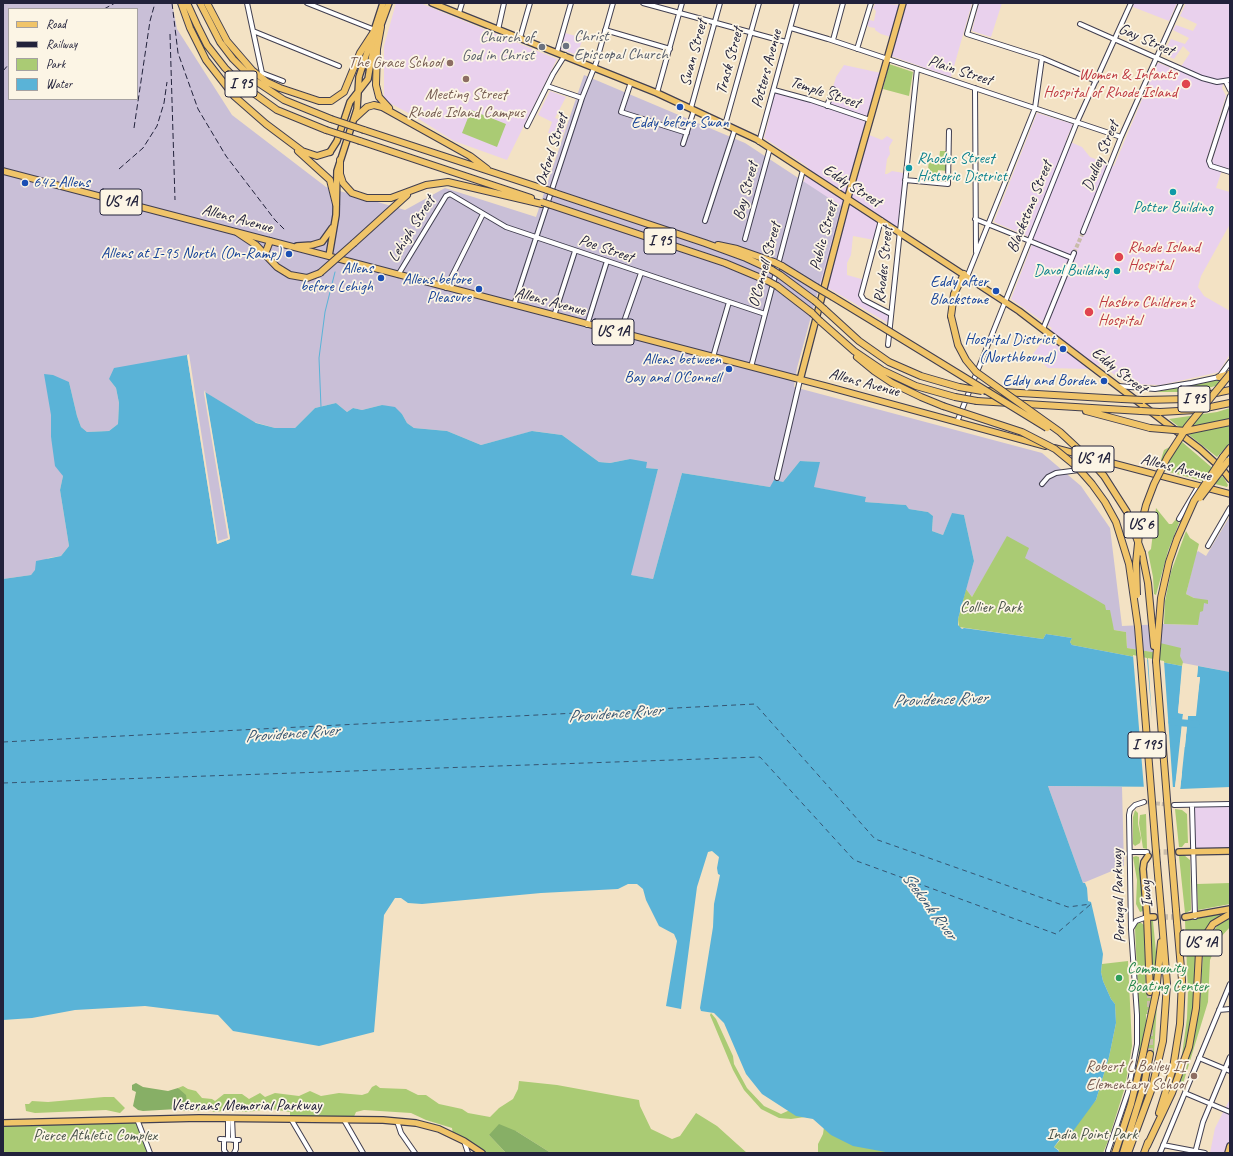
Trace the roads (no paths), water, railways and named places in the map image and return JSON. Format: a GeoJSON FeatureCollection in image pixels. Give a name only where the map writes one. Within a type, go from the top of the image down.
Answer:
{"type":"FeatureCollection","features":[{"type":"Feature","properties":{"kind":"highway"},"geometry":{"type":"LineString","coordinates":[[181,3],[196,39],[219,79],[239,101],[328,178],[332,185],[336,204]]}},
{"type":"Feature","properties":{"kind":"highway","name":"I 95"},"geometry":{"type":"LineString","coordinates":[[187,3],[196,25],[207,45],[235,79],[258,98],[277,110],[326,130],[551,206],[718,260],[768,281],[777,286],[812,313],[842,341],[870,362],[896,377],[923,388],[955,397],[977,401],[1141,412],[1196,410],[1230,402]]}},
{"type":"Feature","properties":{"kind":"highway","name":"I 95"},"geometry":{"type":"LineString","coordinates":[[200,3],[220,42],[233,59],[254,80],[284,100],[364,130],[547,190],[746,258],[780,274],[815,301],[859,341],[882,358],[920,376],[959,387],[982,391],[1143,400],[1188,399],[1230,390]]}},
{"type":"Feature","properties":{"kind":"highway"},"geometry":{"type":"LineString","coordinates":[[207,3],[227,41],[252,70],[267,82],[319,101],[331,101],[344,92],[350,82],[360,53],[375,30]]}},
{"type":"Feature","properties":{"kind":"highway"},"geometry":{"type":"LineString","coordinates":[[381,26],[377,55],[376,85],[382,101],[396,114]]}},
{"type":"Feature","properties":{"kind":"highway"},"geometry":{"type":"LineString","coordinates":[[354,118],[363,109],[374,105],[382,107],[470,156],[490,171]]}},
{"type":"Feature","properties":{"kind":"highway"},"geometry":{"type":"LineString","coordinates":[[289,143],[314,155],[323,155],[330,152]]}},
{"type":"Feature","properties":{"kind":"highway"},"geometry":{"type":"LineString","coordinates":[[340,160],[339,170],[343,183],[350,191],[363,198],[386,199],[421,186],[439,182],[453,182],[542,203]]}},
{"type":"Feature","properties":{"kind":"highway"},"geometry":{"type":"LineString","coordinates":[[238,233],[265,254],[280,269],[297,278],[309,278],[320,273],[402,199],[421,186]]}},
{"type":"Feature","properties":{"kind":"highway"},"geometry":{"type":"LineString","coordinates":[[265,254],[270,241]]}},
{"type":"Feature","properties":{"kind":"highway"},"geometry":{"type":"LineString","coordinates":[[705,243],[737,249],[782,266],[1073,445]]}},
{"type":"Feature","properties":{"kind":"highway"},"geometry":{"type":"LineString","coordinates":[[966,276],[954,294],[951,316],[958,345],[972,368],[987,382],[1052,426],[1100,470],[1117,494],[1130,518],[1142,553],[1155,626]]}},
{"type":"Feature","properties":{"kind":"highway"},"geometry":{"type":"LineString","coordinates":[[842,341],[862,361],[880,375],[907,391],[943,406],[1015,429],[1036,438],[1066,458],[1088,478],[1105,502],[1121,535],[1129,564],[1138,627]]}},
{"type":"Feature","properties":{"kind":"highway"},"geometry":{"type":"LineString","coordinates":[[1219,377],[1230,374]]}},
{"type":"Feature","properties":{"kind":"highway","name":"US 6"},"geometry":{"type":"LineString","coordinates":[[1138,627],[1137,548],[1149,498],[1160,471],[1178,439],[1200,409],[1230,374]]}},
{"type":"Feature","properties":{"kind":"highway"},"geometry":{"type":"LineString","coordinates":[[1072,408],[1150,428],[1186,431],[1230,422]]}},
{"type":"Feature","properties":{"kind":"highway","name":"US 6"},"geometry":{"type":"LineString","coordinates":[[1156,661],[1155,626],[1164,583],[1177,539],[1194,501],[1227,459],[1230,448]]}},
{"type":"Feature","properties":{"kind":"highway","name":"Iway"},"geometry":{"type":"LineString","coordinates":[[1128,1153],[1152,1088],[1163,1041],[1167,984],[1138,627]]}},
{"type":"Feature","properties":{"kind":"highway","name":"Iway"},"geometry":{"type":"LineString","coordinates":[[1144,1153],[1167,1090],[1178,1039],[1182,987],[1156,661]]}},
{"type":"Feature","properties":{"kind":"highway","name":"US 1A"},"geometry":{"type":"LineString","coordinates":[[1146,1146],[1172,1092],[1190,1040],[1196,1008],[1199,952],[1202,941],[1213,924],[1230,914]]}},
{"type":"Feature","properties":{"kind":"highway"},"geometry":{"type":"LineString","coordinates":[[1150,917],[1153,993]]}},
{"type":"Feature","properties":{"kind":"highway"},"geometry":{"type":"LineString","coordinates":[[1115,1153],[1132,1104],[1153,993],[1162,922]]}},
{"type":"Feature","properties":{"kind":"highway"},"geometry":{"type":"LineString","coordinates":[[1123,1153],[1144,1085],[1150,1054]]}},
{"type":"Feature","properties":{"kind":"main road"},"geometry":{"type":"LineString","coordinates":[[329,256],[335,220],[336,175],[354,118],[359,91],[359,77],[383,3]]}},
{"type":"Feature","properties":{"kind":"main road"},"geometry":{"type":"LineString","coordinates":[[330,152],[337,141],[350,102],[369,76],[373,49],[389,3]]}},
{"type":"Feature","properties":{"kind":"main road","name":"Eddy Street"},"geometry":{"type":"LineString","coordinates":[[432,3],[657,93],[725,124],[770,148],[1005,302],[1043,329],[1216,463],[1230,472]]}},
{"type":"Feature","properties":{"kind":"main road","name":"Public Street"},"geometry":{"type":"LineString","coordinates":[[800,380],[848,198],[903,3]]}},
{"type":"Feature","properties":{"kind":"main road","name":"Allens Avenue"},"geometry":{"type":"LineString","coordinates":[[3,170],[586,325],[751,367],[1198,487],[1230,494]]}},
{"type":"Feature","properties":{"kind":"main road"},"geometry":{"type":"LineString","coordinates":[[289,246],[312,245],[322,242],[330,234],[335,220]]}},
{"type":"Feature","properties":{"kind":"main road","name":"Eddy Street"},"geometry":{"type":"LineString","coordinates":[[1216,463],[1230,479]]}},
{"type":"Feature","properties":{"kind":"main road"},"geometry":{"type":"LineString","coordinates":[[1179,852],[1230,851]]}},
{"type":"Feature","properties":{"kind":"main road"},"geometry":{"type":"LineString","coordinates":[[1148,854],[1144,862],[1143,869],[1150,917]]}},
{"type":"Feature","properties":{"kind":"main road"},"geometry":{"type":"LineString","coordinates":[[1185,917],[1230,909]]}},
{"type":"Feature","properties":{"kind":"main road","name":"Veterans Memorial Parkway"},"geometry":{"type":"LineString","coordinates":[[3,1123],[230,1118],[397,1121],[439,1129],[464,1141],[482,1153]]}},
{"type":"Feature","properties":{"kind":"main road"},"geometry":{"type":"LineString","coordinates":[[1228,1153],[1230,1146]]}},
{"type":"Feature","properties":{"kind":"street"},"geometry":{"type":"LineString","coordinates":[[247,3],[262,73],[284,80]]}},
{"type":"Feature","properties":{"kind":"street"},"geometry":{"type":"LineString","coordinates":[[308,3],[375,30]]}},
{"type":"Feature","properties":{"kind":"street"},"geometry":{"type":"LineString","coordinates":[[458,14],[462,3]]}},
{"type":"Feature","properties":{"kind":"street"},"geometry":{"type":"LineString","coordinates":[[498,30],[504,3]]}},
{"type":"Feature","properties":{"kind":"street"},"geometry":{"type":"LineString","coordinates":[[520,38],[530,3]]}},
{"type":"Feature","properties":{"kind":"street"},"geometry":{"type":"LineString","coordinates":[[557,52],[571,3]]}},
{"type":"Feature","properties":{"kind":"street","name":"Oxford Street"},"geometry":{"type":"LineString","coordinates":[[514,305],[582,98],[594,67],[613,3]]}},
{"type":"Feature","properties":{"kind":"street"},"geometry":{"type":"LineString","coordinates":[[643,3],[786,42]]}},
{"type":"Feature","properties":{"kind":"street"},"geometry":{"type":"LineString","coordinates":[[657,93],[682,3]]}},
{"type":"Feature","properties":{"kind":"street","name":"Swan Street"},"geometry":{"type":"LineString","coordinates":[[683,144],[720,3]]}},
{"type":"Feature","properties":{"kind":"street","name":"Trask Street"},"geometry":{"type":"LineString","coordinates":[[725,124],[759,3]]}},
{"type":"Feature","properties":{"kind":"street","name":"Potters Avenue"},"geometry":{"type":"LineString","coordinates":[[759,142],[798,3]]}},
{"type":"Feature","properties":{"kind":"street"},"geometry":{"type":"LineString","coordinates":[[833,40],[843,3]]}},
{"type":"Feature","properties":{"kind":"street"},"geometry":{"type":"LineString","coordinates":[[857,49],[871,3]]}},
{"type":"Feature","properties":{"kind":"street"},"geometry":{"type":"LineString","coordinates":[[976,3],[967,34],[1042,58],[1096,81]]}},
{"type":"Feature","properties":{"kind":"street","name":"Blackstone Street"},"geometry":{"type":"LineString","coordinates":[[957,422],[1077,122],[1132,3]]}},
{"type":"Feature","properties":{"kind":"street","name":"Dudley Street"},"geometry":{"type":"LineString","coordinates":[[1083,232],[1121,137],[1181,3]]}},
{"type":"Feature","properties":{"kind":"street","name":"Gay Street"},"geometry":{"type":"LineString","coordinates":[[1080,24],[1206,79],[1217,82],[1228,81]]}},
{"type":"Feature","properties":{"kind":"street","name":"Plain Street"},"geometry":{"type":"LineString","coordinates":[[791,28],[833,40],[1121,137]]}},
{"type":"Feature","properties":{"kind":"street"},"geometry":{"type":"LineString","coordinates":[[605,30],[670,49]]}},
{"type":"Feature","properties":{"kind":"street"},"geometry":{"type":"LineString","coordinates":[[253,31],[339,66]]}},
{"type":"Feature","properties":{"kind":"street"},"geometry":{"type":"LineString","coordinates":[[527,126],[547,86],[565,55]]}},
{"type":"Feature","properties":{"kind":"street"},"geometry":{"type":"LineString","coordinates":[[966,276],[976,255],[1035,108],[1042,58]]}},
{"type":"Feature","properties":{"kind":"street","name":"Rhodes Street"},"geometry":{"type":"LineString","coordinates":[[888,345],[917,69]]}},
{"type":"Feature","properties":{"kind":"street"},"geometry":{"type":"LineString","coordinates":[[1228,81],[1230,90]]}},
{"type":"Feature","properties":{"kind":"street"},"geometry":{"type":"LineString","coordinates":[[631,82],[621,112],[687,133]]}},
{"type":"Feature","properties":{"kind":"street"},"geometry":{"type":"LineString","coordinates":[[547,86],[582,98]]}},
{"type":"Feature","properties":{"kind":"street"},"geometry":{"type":"LineString","coordinates":[[975,88],[976,255]]}},
{"type":"Feature","properties":{"kind":"street"},"geometry":{"type":"LineString","coordinates":[[827,106],[833,89]]}},
{"type":"Feature","properties":{"kind":"street","name":"Temple Street"},"geometry":{"type":"LineString","coordinates":[[774,90],[870,120]]}},
{"type":"Feature","properties":{"kind":"street"},"geometry":{"type":"LineString","coordinates":[[1230,96],[1209,163],[1212,166],[1230,172]]}},
{"type":"Feature","properties":{"kind":"street"},"geometry":{"type":"LineString","coordinates":[[705,221],[735,129]]}},
{"type":"Feature","properties":{"kind":"street"},"geometry":{"type":"LineString","coordinates":[[905,180],[948,184],[949,131]]}},
{"type":"Feature","properties":{"kind":"street","name":"Bay Street"},"geometry":{"type":"LineString","coordinates":[[745,239],[770,148]]}},
{"type":"Feature","properties":{"kind":"street","name":"O'Connell Street"},"geometry":{"type":"LineString","coordinates":[[751,367],[803,170]]}},
{"type":"Feature","properties":{"kind":"street","name":"Poe Street"},"geometry":{"type":"LineString","coordinates":[[446,196],[452,194],[503,226],[765,314]]}},
{"type":"Feature","properties":{"kind":"street","name":"Lehigh Street"},"geometry":{"type":"LineString","coordinates":[[398,275],[446,196]]}},
{"type":"Feature","properties":{"kind":"street"},"geometry":{"type":"LineString","coordinates":[[446,288],[483,214]]}},
{"type":"Feature","properties":{"kind":"street"},"geometry":{"type":"LineString","coordinates":[[975,219],[1072,258]]}},
{"type":"Feature","properties":{"kind":"street"},"geometry":{"type":"LineString","coordinates":[[881,220],[861,293],[864,300],[891,314]]}},
{"type":"Feature","properties":{"kind":"street"},"geometry":{"type":"LineString","coordinates":[[554,316],[575,251]]}},
{"type":"Feature","properties":{"kind":"street"},"geometry":{"type":"LineString","coordinates":[[1043,329],[1074,253]]}},
{"type":"Feature","properties":{"kind":"street"},"geometry":{"type":"LineString","coordinates":[[586,325],[607,261]]}},
{"type":"Feature","properties":{"kind":"street"},"geometry":{"type":"LineString","coordinates":[[620,333],[641,273]]}},
{"type":"Feature","properties":{"kind":"street"},"geometry":{"type":"LineString","coordinates":[[713,357],[729,302]]}},
{"type":"Feature","properties":{"kind":"street"},"geometry":{"type":"LineString","coordinates":[[1117,386],[1163,388],[1219,377],[1230,362]]}},
{"type":"Feature","properties":{"kind":"street","name":"Public Street"},"geometry":{"type":"LineString","coordinates":[[777,478],[800,380]]}},
{"type":"Feature","properties":{"kind":"street"},"geometry":{"type":"LineString","coordinates":[[1042,484],[1048,477],[1056,473],[1079,470],[1085,457]]}},
{"type":"Feature","properties":{"kind":"street"},"geometry":{"type":"LineString","coordinates":[[1180,519],[1198,487]]}},
{"type":"Feature","properties":{"kind":"street"},"geometry":{"type":"LineString","coordinates":[[1208,546],[1230,508]]}},
{"type":"Feature","properties":{"kind":"street","name":"Portugal Parkway"},"geometry":{"type":"LineString","coordinates":[[1108,1151],[1128,1092],[1137,1044],[1131,929],[1129,814],[1133,806],[1144,802]]}},
{"type":"Feature","properties":{"kind":"street"},"geometry":{"type":"LineString","coordinates":[[1174,805],[1192,806],[1230,804]]}},
{"type":"Feature","properties":{"kind":"street"},"geometry":{"type":"LineString","coordinates":[[1192,806],[1195,916]]}},
{"type":"Feature","properties":{"kind":"street"},"geometry":{"type":"LineString","coordinates":[[1130,852],[1148,854]]}},
{"type":"Feature","properties":{"kind":"street"},"geometry":{"type":"LineString","coordinates":[[1131,929],[1136,921],[1150,917]]}},
{"type":"Feature","properties":{"kind":"street"},"geometry":{"type":"LineString","coordinates":[[1160,1153],[1230,984]]}},
{"type":"Feature","properties":{"kind":"street"},"geometry":{"type":"LineString","coordinates":[[1219,1010],[1230,1009]]}},
{"type":"Feature","properties":{"kind":"street"},"geometry":{"type":"LineString","coordinates":[[1195,1152],[1199,1132],[1230,1057]]}},
{"type":"Feature","properties":{"kind":"street"},"geometry":{"type":"LineString","coordinates":[[1199,1058],[1230,1071]]}},
{"type":"Feature","properties":{"kind":"street"},"geometry":{"type":"LineString","coordinates":[[1184,1093],[1230,1112]]}},
{"type":"Feature","properties":{"kind":"street"},"geometry":{"type":"LineString","coordinates":[[226,1153],[224,1150],[230,1139],[230,1118]]}},
{"type":"Feature","properties":{"kind":"street"},"geometry":{"type":"LineString","coordinates":[[137,1119],[150,1153]]}},
{"type":"Feature","properties":{"kind":"street"},"geometry":{"type":"LineString","coordinates":[[291,1119],[311,1153]]}},
{"type":"Feature","properties":{"kind":"street"},"geometry":{"type":"LineString","coordinates":[[344,1120],[363,1153]]}},
{"type":"Feature","properties":{"kind":"street"},"geometry":{"type":"LineString","coordinates":[[397,1121],[401,1133],[415,1153]]}},
{"type":"Feature","properties":{"kind":"street"},"geometry":{"type":"LineString","coordinates":[[230,1139],[236,1150],[234,1153]]}},
{"type":"Feature","properties":{"kind":"street"},"geometry":{"type":"LineString","coordinates":[[464,1141],[468,1153]]}},
{"type":"Feature","properties":{"kind":"street"},"geometry":{"type":"LineString","coordinates":[[1163,1145],[1205,1153]]}},
{"type":"Feature","properties":{"kind":"water","name":"Seekonk River"},"geometry":{"type":"Polygon","coordinates":[[[187,355],[217,544],[230,539],[205,392],[256,423],[275,428],[295,428],[315,408],[336,403],[347,412],[353,408],[362,410],[382,405],[395,407],[402,414],[407,423],[414,428],[447,431],[481,445],[532,431],[562,435],[599,462],[610,463],[630,459],[647,462],[646,468],[658,469],[631,575],[653,579],[682,473],[770,487],[774,480],[783,482],[800,461],[820,462],[814,487],[866,497],[865,502],[906,505],[909,509],[928,512],[933,516],[932,531],[943,535],[952,513],[964,515],[974,561],[958,619],[958,625],[962,629],[964,628],[1043,639],[1046,634],[1072,638],[1070,642],[1072,645],[1182,666],[1178,713],[1183,714],[1180,747],[1185,747],[1188,715],[1195,716],[1200,677],[1197,677],[1198,666],[1230,672],[1230,787],[1180,789],[1182,773],[1177,773],[1175,787],[1048,786],[1083,883],[1085,883],[1087,888],[1088,901],[1091,902],[1103,954],[1101,972],[1103,981],[1111,999],[1115,1004],[1116,1023],[1109,1057],[1096,1100],[1071,1134],[1066,1131],[1054,1147],[1059,1151],[1058,1153],[891,1153],[853,1146],[831,1135],[813,1119],[796,1116],[762,1094],[746,1074],[724,1023],[714,1013],[701,1011],[700,1008],[713,927],[714,904],[720,875],[718,874],[717,868],[719,857],[712,851],[708,852],[697,887],[681,1009],[666,1006],[677,941],[674,934],[659,926],[646,900],[643,889],[637,884],[628,884],[618,889],[541,893],[422,904],[408,903],[401,898],[395,898],[384,915],[374,1032],[319,1046],[233,1031],[218,1015],[145,1006],[75,1010],[32,1018],[3,1020],[3,579],[31,575],[35,570],[36,561],[61,556],[69,546],[60,490],[63,476],[55,466],[51,437],[51,415],[44,374],[53,375],[69,382],[81,427],[87,432],[109,431],[118,424],[119,403],[116,388],[109,379],[114,368],[187,355]]]}},
{"type":"Feature","properties":{"kind":"waterway"},"geometry":{"type":"LineString","coordinates":[[321,407],[319,358],[325,312],[335,272]]}},
{"type":"Feature","properties":{"kind":"waterway","name":"Providence River"},"geometry":{"type":"LineString","coordinates":[[1172,722],[1196,724]]}},
{"type":"Feature","properties":{"kind":"tunnel"},"geometry":{"type":"LineString","coordinates":[[1074,253],[1083,232]]}},
{"type":"Feature","properties":{"kind":"tunnel"},"geometry":{"type":"LineString","coordinates":[[1144,802],[1170,805]]}},
{"type":"Feature","properties":{"kind":"tunnel"},"geometry":{"type":"LineString","coordinates":[[1148,856],[1153,852],[1179,852]]}},
{"type":"Feature","properties":{"kind":"tunnel"},"geometry":{"type":"LineString","coordinates":[[1154,917],[1185,917]]}},
{"type":"Feature","properties":{"kind":"tunnel"},"geometry":{"type":"LineString","coordinates":[[1150,992],[1150,1013]]}},
{"type":"Feature","properties":{"kind":"tunnel"},"geometry":{"type":"LineString","coordinates":[[1150,1026],[1150,1054]]}},
{"type":"Feature","properties":{"kind":"railway"},"geometry":{"type":"LineString","coordinates":[[106,8],[115,3]]}},
{"type":"Feature","properties":{"kind":"railway"},"geometry":{"type":"LineString","coordinates":[[134,128],[150,21],[155,3]]}},
{"type":"Feature","properties":{"kind":"railway"},"geometry":{"type":"LineString","coordinates":[[172,3],[178,53],[198,109],[226,156],[275,220],[286,231]]}},
{"type":"Feature","properties":{"kind":"railway"},"geometry":{"type":"LineString","coordinates":[[170,34],[175,200]]}},
{"type":"Feature","properties":{"kind":"railway"},"geometry":{"type":"LineString","coordinates":[[3,71],[8,65]]}},
{"type":"Feature","properties":{"kind":"railway"},"geometry":{"type":"LineString","coordinates":[[119,169],[143,148],[157,126],[164,103],[167,82]]}},
{"type":"Feature","properties":{"kind":"place","name":"Christ Episcopal Church"},"geometry":{"type":"Point","coordinates":[566,46]}},
{"type":"Feature","properties":{"kind":"place","name":"Church of God in Christ"},"geometry":{"type":"Point","coordinates":[542,47]}},
{"type":"Feature","properties":{"kind":"place","name":"The Grace School"},"geometry":{"type":"Point","coordinates":[450,63]}},
{"type":"Feature","properties":{"kind":"place","name":"Meeting Street Rhode Island Campus"},"geometry":{"type":"Point","coordinates":[466,79]}},
{"type":"Feature","properties":{"kind":"place","name":"Women & Infants Hospital of Rhode Island"},"geometry":{"type":"Point","coordinates":[1186,84]}},
{"type":"Feature","properties":{"kind":"place","name":"Eddy before Swan"},"geometry":{"type":"Point","coordinates":[680,107]}},
{"type":"Feature","properties":{"kind":"place","name":"Rhodes Street Historic District"},"geometry":{"type":"Point","coordinates":[909,168]}},
{"type":"Feature","properties":{"kind":"place","name":"642 Allens"},"geometry":{"type":"Point","coordinates":[25,183]}},
{"type":"Feature","properties":{"kind":"place","name":"Potter Building"},"geometry":{"type":"Point","coordinates":[1173,192]}},
{"type":"Feature","properties":{"kind":"place","name":"Allens at I-95 North (On-Ramp)"},"geometry":{"type":"Point","coordinates":[289,254]}},
{"type":"Feature","properties":{"kind":"place","name":"Rhode Island Hospital"},"geometry":{"type":"Point","coordinates":[1119,257]}},
{"type":"Feature","properties":{"kind":"place","name":"Davol Building"},"geometry":{"type":"Point","coordinates":[1117,271]}},
{"type":"Feature","properties":{"kind":"place","name":"Allens before Lehigh"},"geometry":{"type":"Point","coordinates":[381,278]}},
{"type":"Feature","properties":{"kind":"place","name":"Allens before Pleasure"},"geometry":{"type":"Point","coordinates":[479,289]}},
{"type":"Feature","properties":{"kind":"place","name":"Eddy after Blackstone"},"geometry":{"type":"Point","coordinates":[996,291]}},
{"type":"Feature","properties":{"kind":"place","name":"Hasbro Children's Hospital"},"geometry":{"type":"Point","coordinates":[1089,312]}},
{"type":"Feature","properties":{"kind":"place","name":"Hospital District (Northbound)"},"geometry":{"type":"Point","coordinates":[1063,349]}},
{"type":"Feature","properties":{"kind":"place","name":"Allens between Bay and O'Connell"},"geometry":{"type":"Point","coordinates":[729,369]}},
{"type":"Feature","properties":{"kind":"place","name":"Eddy and Borden"},"geometry":{"type":"Point","coordinates":[1104,381]}},
{"type":"Feature","properties":{"kind":"place","name":"Community Boating Center"},"geometry":{"type":"Point","coordinates":[1119,978]}},
{"type":"Feature","properties":{"kind":"place","name":"Robert L Bailey II Elementary School"},"geometry":{"type":"Point","coordinates":[1194,1076]}},
{"type":"Feature","properties":{"kind":"park label","name":"Collier Park"},"geometry":{"type":"Point","coordinates":[991,608]}},
{"type":"Feature","properties":{"kind":"park label","name":"India Point Park"},"geometry":{"type":"Point","coordinates":[1092,1135]}},
{"type":"Feature","properties":{"kind":"park label","name":"Pierce Athletic Complex"},"geometry":{"type":"Point","coordinates":[95,1136]}}]}
